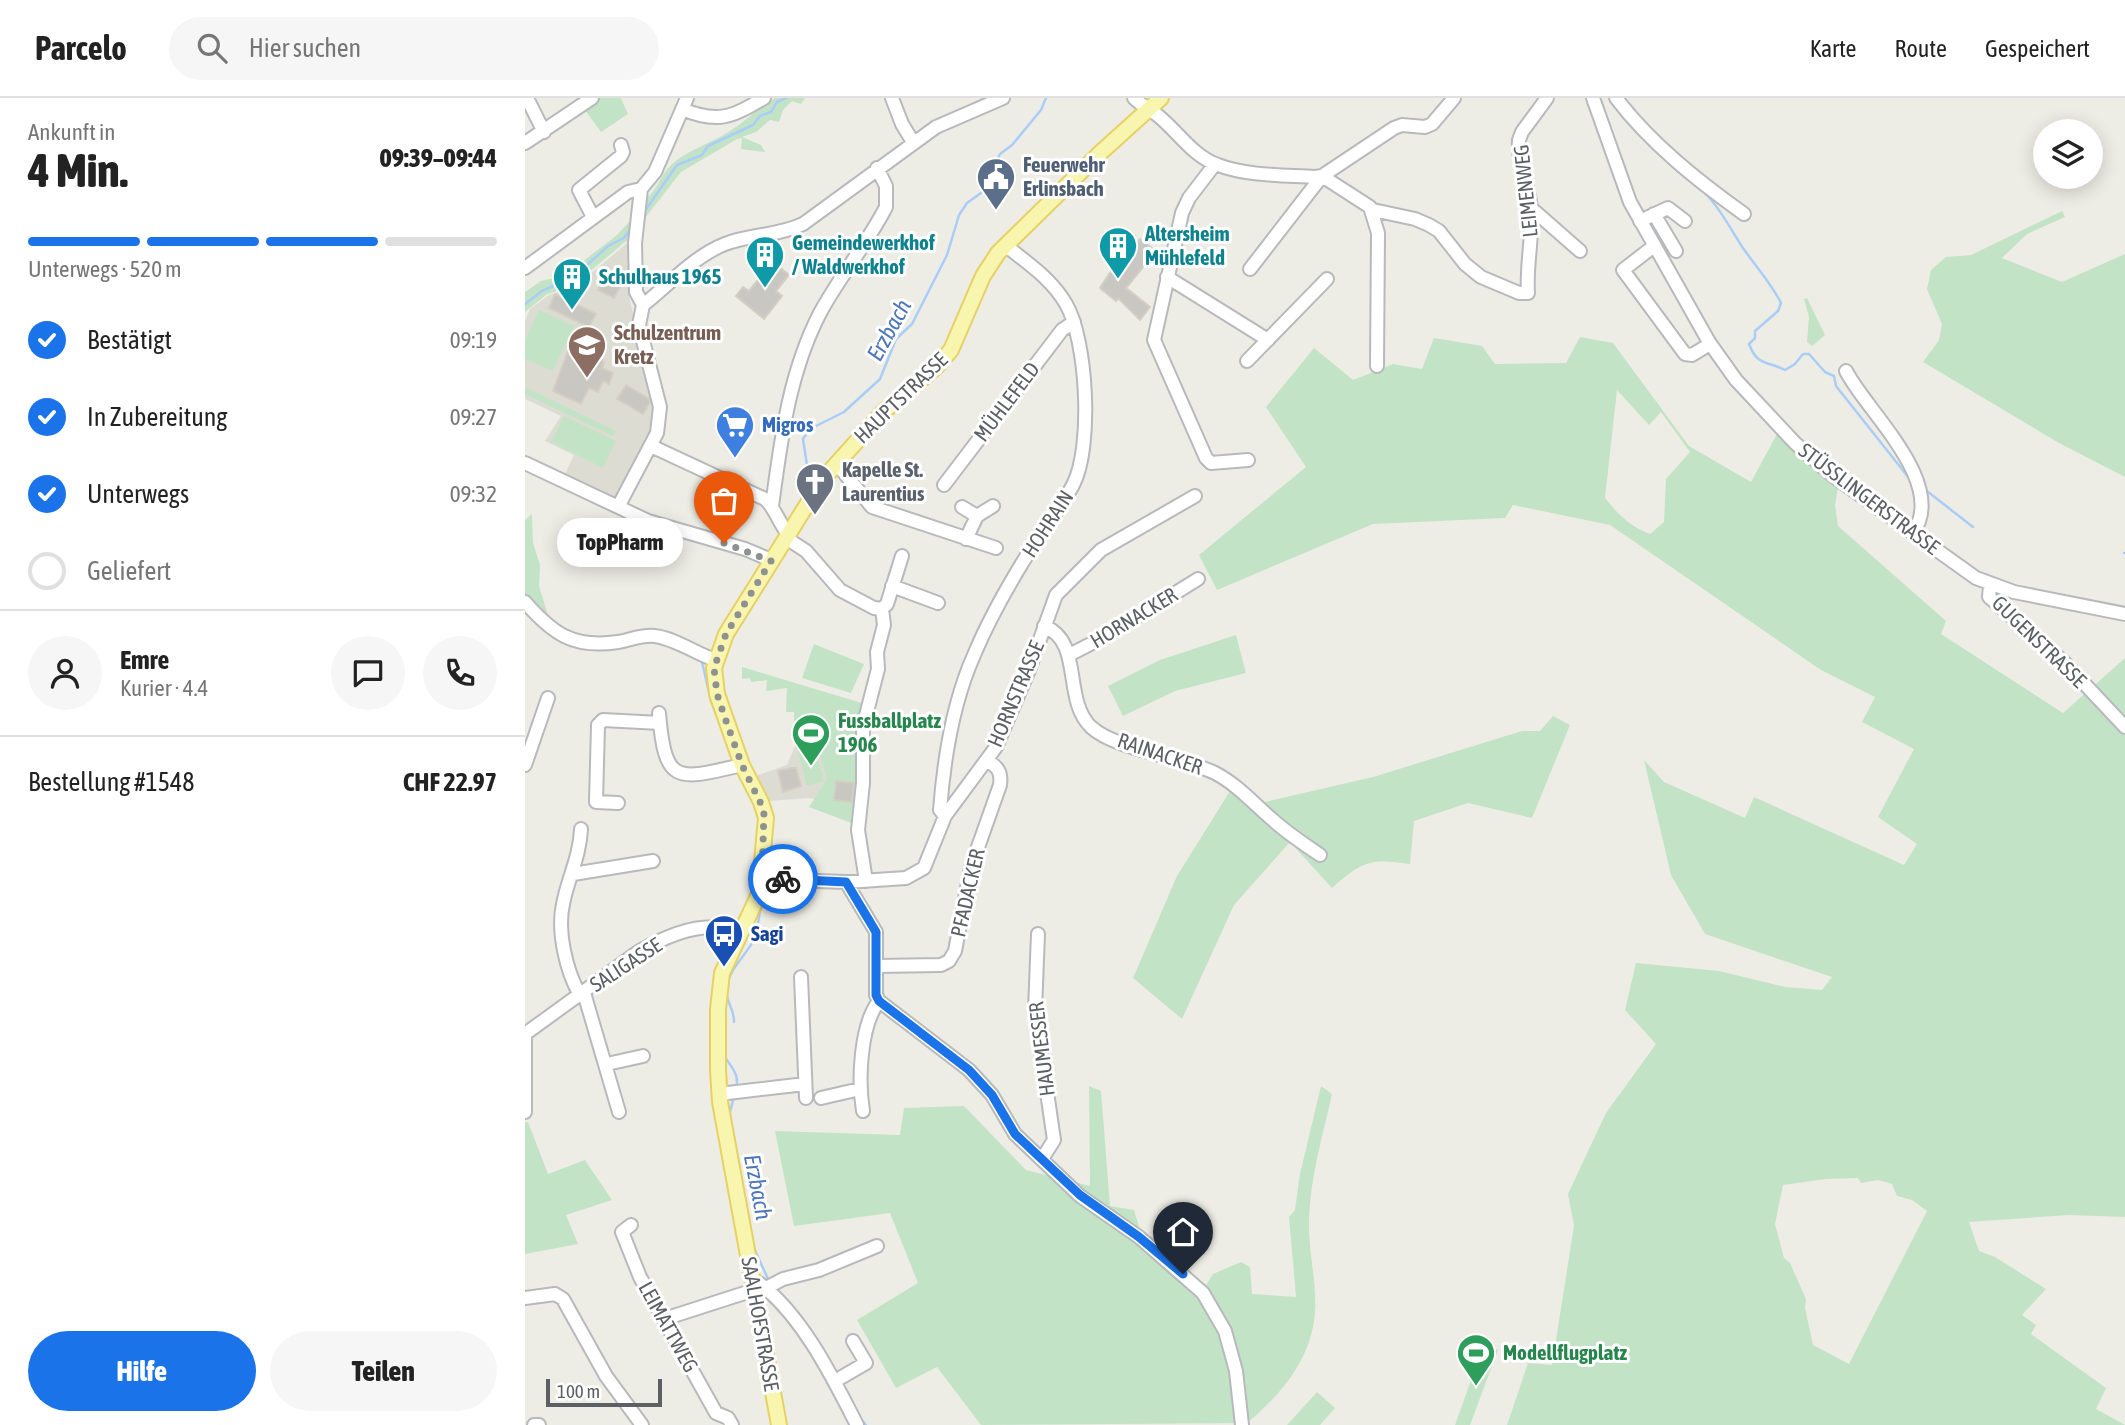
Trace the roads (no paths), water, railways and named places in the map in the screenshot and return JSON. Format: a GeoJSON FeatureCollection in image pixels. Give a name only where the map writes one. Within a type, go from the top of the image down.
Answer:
{"type":"FeatureCollection","features":[{"type":"Feature","properties":{"kind":"main road","name":"HAUPTSTRASSE"},"geometry":{"type":"LineString","coordinates":[[739,934],[756,903],[762,879],[764,810],[742,765],[717,694],[715,660],[726,634],[836,463],[890,405],[944,359],[958,337],[983,276],[1006,245],[1161,98]]}},
{"type":"Feature","properties":{"kind":"main road","name":"SAALHOFSTRASSE"},"geometry":{"type":"LineString","coordinates":[[739,934],[724,968],[720,991],[717,1037],[719,1094],[758,1287],[779,1425]]}},
{"type":"Feature","properties":{"kind":"street"},"geometry":{"type":"LineString","coordinates":[[527,98],[544,132]]}},
{"type":"Feature","properties":{"kind":"street"},"geometry":{"type":"LineString","coordinates":[[525,143],[592,98]]}},
{"type":"Feature","properties":{"kind":"street"},"geometry":{"type":"LineString","coordinates":[[643,305],[637,297],[636,268],[641,189],[655,172],[685,103],[704,117],[724,117],[736,114],[764,98]]}},
{"type":"Feature","properties":{"kind":"street"},"geometry":{"type":"LineString","coordinates":[[893,98],[902,124],[913,142]]}},
{"type":"Feature","properties":{"kind":"street"},"geometry":{"type":"LineString","coordinates":[[618,507],[657,433],[660,407],[639,325],[643,305],[709,252],[735,241],[783,232],[803,224],[913,142],[951,119],[1002,98]]}},
{"type":"Feature","properties":{"kind":"street"},"geometry":{"type":"LineString","coordinates":[[1134,98],[1191,148],[1215,164],[1253,172],[1322,176],[1373,210],[1378,233],[1377,366]]}},
{"type":"Feature","properties":{"kind":"street"},"geometry":{"type":"LineString","coordinates":[[1250,269],[1322,176],[1394,128],[1402,125],[1425,127],[1432,124],[1454,98]]}},
{"type":"Feature","properties":{"kind":"street","name":"LEIMENWEG"},"geometry":{"type":"LineString","coordinates":[[1373,210],[1391,212],[1429,225],[1439,231],[1465,264],[1481,277],[1528,293],[1527,277],[1533,241],[1531,208],[1519,140],[1547,98]]}},
{"type":"Feature","properties":{"kind":"street","name":"STÜSSLINGERSTRASSE"},"geometry":{"type":"LineString","coordinates":[[1593,98],[1626,193],[1710,344],[1736,380],[1794,443],[1832,475],[1971,576],[1990,585],[2125,614]]}},
{"type":"Feature","properties":{"kind":"street"},"geometry":{"type":"LineString","coordinates":[[1616,98],[1642,128],[1744,214]]}},
{"type":"Feature","properties":{"kind":"street"},"geometry":{"type":"LineString","coordinates":[[593,217],[579,190],[621,156],[624,152],[621,145]]}},
{"type":"Feature","properties":{"kind":"street"},"geometry":{"type":"LineString","coordinates":[[1215,164],[1189,198],[1182,212],[1154,342],[1206,458],[1211,463],[1248,460]]}},
{"type":"Feature","properties":{"kind":"street"},"geometry":{"type":"LineString","coordinates":[[772,506],[781,438],[795,376],[820,313],[886,207],[886,186],[877,168]]}},
{"type":"Feature","properties":{"kind":"street"},"geometry":{"type":"LineString","coordinates":[[525,268],[628,192],[641,189]]}},
{"type":"Feature","properties":{"kind":"street"},"geometry":{"type":"LineString","coordinates":[[1531,208],[1580,251]]}},
{"type":"Feature","properties":{"kind":"street"},"geometry":{"type":"LineString","coordinates":[[1640,221],[1668,208],[1685,221]]}},
{"type":"Feature","properties":{"kind":"street"},"geometry":{"type":"LineString","coordinates":[[1654,214],[1676,251]]}},
{"type":"Feature","properties":{"kind":"street","name":"HOHRAIN"},"geometry":{"type":"LineString","coordinates":[[945,816],[940,810],[943,772],[960,696],[974,655],[1020,566],[1074,484],[1085,447],[1082,357],[1074,322],[1055,287],[1006,245]]}},
{"type":"Feature","properties":{"kind":"street"},"geometry":{"type":"LineString","coordinates":[[1654,246],[1623,270],[1685,354],[1692,355],[1710,344]]}},
{"type":"Feature","properties":{"kind":"street"},"geometry":{"type":"LineString","coordinates":[[1167,277],[1268,340]]}},
{"type":"Feature","properties":{"kind":"street"},"geometry":{"type":"LineString","coordinates":[[1247,361],[1327,279]]}},
{"type":"Feature","properties":{"kind":"street","name":"MÜHLEFELD"},"geometry":{"type":"LineString","coordinates":[[944,485],[1062,330],[1074,322]]}},
{"type":"Feature","properties":{"kind":"street"},"geometry":{"type":"LineString","coordinates":[[1846,371],[1918,480],[1919,520],[1913,533]]}},
{"type":"Feature","properties":{"kind":"street"},"geometry":{"type":"LineString","coordinates":[[651,446],[765,499],[772,506],[787,536],[806,551],[840,590],[874,608],[882,609]]}},
{"type":"Feature","properties":{"kind":"street"},"geometry":{"type":"LineString","coordinates":[[525,463],[663,527],[745,549],[771,561]]}},
{"type":"Feature","properties":{"kind":"street"},"geometry":{"type":"LineString","coordinates":[[836,463],[872,507],[996,548]]}},
{"type":"Feature","properties":{"kind":"street","name":"HORNSTRASSE"},"geometry":{"type":"LineString","coordinates":[[762,879],[866,881],[906,878],[924,868],[945,816],[996,747],[1056,595],[1101,550],[1195,496]]}},
{"type":"Feature","properties":{"kind":"street"},"geometry":{"type":"LineString","coordinates":[[966,539],[977,516],[993,506]]}},
{"type":"Feature","properties":{"kind":"street"},"geometry":{"type":"LineString","coordinates":[[962,508],[977,516]]}},
{"type":"Feature","properties":{"kind":"street"},"geometry":{"type":"LineString","coordinates":[[882,609],[887,604],[902,556]]}},
{"type":"Feature","properties":{"kind":"street","name":"HORNACKER"},"geometry":{"type":"LineString","coordinates":[[1069,655],[1106,636],[1198,579]]}},
{"type":"Feature","properties":{"kind":"street","name":"GUGENSTRASSE"},"geometry":{"type":"LineString","coordinates":[[1990,585],[1989,597],[2071,668],[2125,727]]}},
{"type":"Feature","properties":{"kind":"street"},"geometry":{"type":"LineString","coordinates":[[892,586],[938,603]]}},
{"type":"Feature","properties":{"kind":"street"},"geometry":{"type":"LineString","coordinates":[[525,601],[557,635],[606,643],[652,635],[671,640],[694,653],[715,660]]}},
{"type":"Feature","properties":{"kind":"street"},"geometry":{"type":"LineString","coordinates":[[866,881],[858,830],[864,770],[863,727],[878,670],[877,652],[884,625],[882,609]]}},
{"type":"Feature","properties":{"kind":"street","name":"RAINACKER"},"geometry":{"type":"LineString","coordinates":[[1044,626],[1056,631],[1063,639],[1069,655],[1076,695],[1093,729],[1135,748],[1215,773],[1241,790],[1275,822],[1320,855]]}},
{"type":"Feature","properties":{"kind":"street"},"geometry":{"type":"LineString","coordinates":[[525,765],[548,698]]}},
{"type":"Feature","properties":{"kind":"street"},"geometry":{"type":"LineString","coordinates":[[618,803],[596,802],[598,725],[603,720],[660,718],[665,756],[672,770],[680,774],[742,765]]}},
{"type":"Feature","properties":{"kind":"street","name":"PFADACKER"},"geometry":{"type":"LineString","coordinates":[[876,966],[941,965],[949,961],[955,951],[971,867],[1001,775],[987,760]]}},
{"type":"Feature","properties":{"kind":"street"},"geometry":{"type":"LineString","coordinates":[[581,829],[573,874],[562,905],[562,934],[569,969],[582,994],[607,1064],[619,1112]]}},
{"type":"Feature","properties":{"kind":"street"},"geometry":{"type":"LineString","coordinates":[[573,874],[653,861]]}},
{"type":"Feature","properties":{"kind":"street"},"geometry":{"type":"LineString","coordinates":[[846,882],[876,932],[876,995],[879,1001],[969,1070],[992,1095],[1015,1134],[1080,1195],[1139,1237],[1203,1293],[1225,1331],[1235,1371],[1242,1425]]}},
{"type":"Feature","properties":{"kind":"street","name":"SALIGASSE"},"geometry":{"type":"LineString","coordinates":[[525,1035],[658,940],[697,928],[728,928],[739,934]]}},
{"type":"Feature","properties":{"kind":"street","name":"HAUMESSER"},"geometry":{"type":"LineString","coordinates":[[1038,934],[1035,1010],[1054,1140],[1042,1159]]}},
{"type":"Feature","properties":{"kind":"street"},"geometry":{"type":"LineString","coordinates":[[801,978],[806,1098]]}},
{"type":"Feature","properties":{"kind":"street"},"geometry":{"type":"LineString","coordinates":[[863,1111],[860,1088],[868,1020],[879,1001]]}},
{"type":"Feature","properties":{"kind":"street"},"geometry":{"type":"LineString","coordinates":[[525,1035],[525,1112]]}},
{"type":"Feature","properties":{"kind":"street"},"geometry":{"type":"LineString","coordinates":[[607,1064],[643,1056]]}},
{"type":"Feature","properties":{"kind":"street"},"geometry":{"type":"LineString","coordinates":[[719,1094],[805,1084]]}},
{"type":"Feature","properties":{"kind":"street"},"geometry":{"type":"LineString","coordinates":[[821,1098],[860,1088]]}},
{"type":"Feature","properties":{"kind":"street","name":"LEIMATTWEG"},"geometry":{"type":"LineString","coordinates":[[631,1225],[622,1232],[640,1277],[716,1413],[728,1418],[732,1425]]}},
{"type":"Feature","properties":{"kind":"street"},"geometry":{"type":"LineString","coordinates":[[664,1319],[783,1279],[819,1270],[877,1245]]}},
{"type":"Feature","properties":{"kind":"street"},"geometry":{"type":"LineString","coordinates":[[758,1287],[810,1340],[857,1425]]}},
{"type":"Feature","properties":{"kind":"street"},"geometry":{"type":"LineString","coordinates":[[525,1298],[555,1294],[563,1299],[606,1376],[642,1425]]}},
{"type":"Feature","properties":{"kind":"street"},"geometry":{"type":"LineString","coordinates":[[835,1381],[866,1363],[853,1342]]}},
{"type":"Feature","properties":{"kind":"waterway"},"geometry":{"type":"LineString","coordinates":[[644,212],[677,165],[702,155],[708,146],[753,125],[760,116],[771,112],[777,102],[786,98]]}},
{"type":"Feature","properties":{"kind":"waterway","name":"Erzbach"},"geometry":{"type":"LineString","coordinates":[[806,494],[808,472],[803,439],[810,429],[844,412],[880,379],[896,339],[912,324],[947,255],[959,215],[967,203],[992,185],[994,166],[1000,154],[1012,145],[1041,110],[1046,98]]}},
{"type":"Feature","properties":{"kind":"waterway"},"geometry":{"type":"LineString","coordinates":[[1706,194],[1781,303],[1778,311],[1755,331],[1755,338],[1749,344],[1752,351],[1759,360],[1785,370],[1795,364],[1803,354],[1809,354],[1825,372],[1834,376],[1836,386],[1909,478]]}},
{"type":"Feature","properties":{"kind":"waterway"},"geometry":{"type":"LineString","coordinates":[[525,304],[542,291],[574,277],[608,246],[624,238],[631,228]]}},
{"type":"Feature","properties":{"kind":"waterway"},"geometry":{"type":"LineString","coordinates":[[1923,488],[1973,527]]}},
{"type":"Feature","properties":{"kind":"waterway","name":"Erzbach"},"geometry":{"type":"LineString","coordinates":[[702,662],[711,701],[721,725]]}},
{"type":"Feature","properties":{"kind":"waterway","name":"Erzbach"},"geometry":{"type":"LineString","coordinates":[[734,1022],[727,985],[734,968],[754,939],[760,911]]}},
{"type":"Feature","properties":{"kind":"waterway","name":"Erzbach"},"geometry":{"type":"LineString","coordinates":[[724,1055],[736,1075],[736,1089]]}},
{"type":"Feature","properties":{"kind":"waterway","name":"Erzbach"},"geometry":{"type":"LineString","coordinates":[[729,1116],[734,1096]]}},
{"type":"Feature","properties":{"kind":"waterway","name":"Erzbach"},"geometry":{"type":"LineString","coordinates":[[753,1246],[769,1281]]}},
{"type":"Feature","properties":{"kind":"waterway","name":"Erzbach"},"geometry":{"type":"LineString","coordinates":[[859,1417],[866,1425]]}},
{"type":"Feature","properties":{"kind":"place","name":"Feuerwehr Erlinsbach"},"geometry":{"type":"Point","coordinates":[996,211]}},
{"type":"Feature","properties":{"kind":"place","name":"Altersheim Mühlefeld"},"geometry":{"type":"Point","coordinates":[1118,280]}},
{"type":"Feature","properties":{"kind":"place","name":"Gemeindewerkhof / Waldwerkhof"},"geometry":{"type":"Point","coordinates":[765,289]}},
{"type":"Feature","properties":{"kind":"place","name":"Schulhaus 1965"},"geometry":{"type":"Point","coordinates":[572,311]}},
{"type":"Feature","properties":{"kind":"place","name":"Schulzentrum Kretz"},"geometry":{"type":"Point","coordinates":[587,379]}},
{"type":"Feature","properties":{"kind":"place","name":"Migros"},"geometry":{"type":"Point","coordinates":[735,459]}},
{"type":"Feature","properties":{"kind":"place","name":"Kapelle St. Laurentius"},"geometry":{"type":"Point","coordinates":[815,516]}},
{"type":"Feature","properties":{"kind":"place","name":"TopPharm"},"geometry":{"type":"Point","coordinates":[724,543]}},
{"type":"Feature","properties":{"kind":"place","name":"Fussballplatz 1906"},"geometry":{"type":"Point","coordinates":[811,767]}},
{"type":"Feature","properties":{"kind":"place","name":"Sagi"},"geometry":{"type":"Point","coordinates":[724,968]}},
{"type":"Feature","properties":{"kind":"place","name":"Modellflugplatz"},"geometry":{"type":"Point","coordinates":[1476,1387]}}]}
